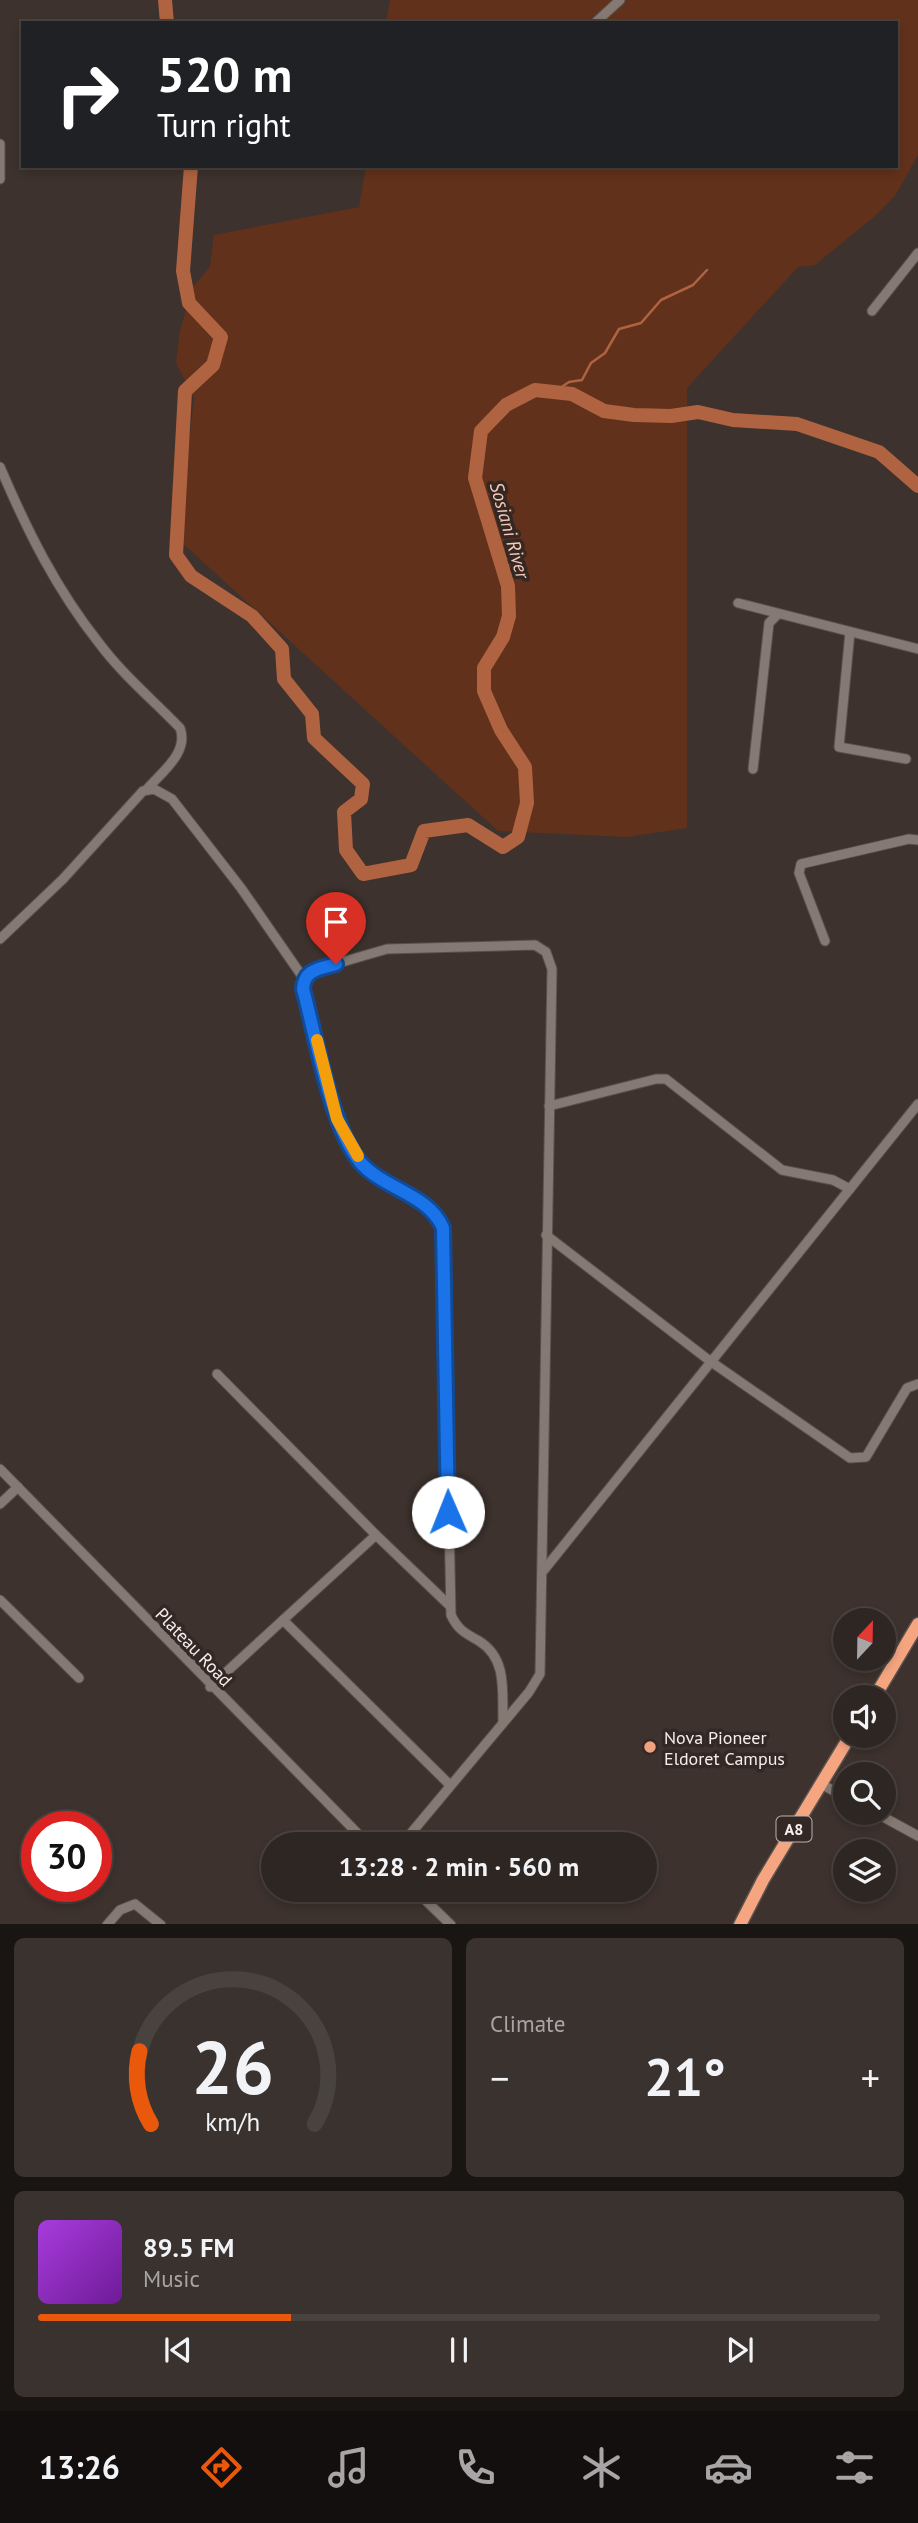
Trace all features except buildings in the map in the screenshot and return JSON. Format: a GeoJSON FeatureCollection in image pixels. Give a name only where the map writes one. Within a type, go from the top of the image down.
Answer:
{"type":"FeatureCollection","features":[{"type":"Feature","properties":{"kind":"highway"},"geometry":{"type":"LineString","coordinates":[[882,1685],[918,1624]]}},
{"type":"Feature","properties":{"kind":"highway","name":"A8"},"geometry":{"type":"LineString","coordinates":[[740,1924],[763,1880],[843,1748]]}},
{"type":"Feature","properties":{"kind":"street"},"geometry":{"type":"LineString","coordinates":[[596,21],[620,0]]}},
{"type":"Feature","properties":{"kind":"street"},"geometry":{"type":"LineString","coordinates":[[0,144],[0,179]]}},
{"type":"Feature","properties":{"kind":"street"},"geometry":{"type":"LineString","coordinates":[[872,311],[918,253]]}},
{"type":"Feature","properties":{"kind":"street"},"geometry":{"type":"LineString","coordinates":[[0,467],[31,539],[75,610],[100,645],[180,728],[184,738],[181,750],[148,788],[63,879],[0,939]]}},
{"type":"Feature","properties":{"kind":"street"},"geometry":{"type":"LineString","coordinates":[[738,603],[918,649]]}},
{"type":"Feature","properties":{"kind":"street"},"geometry":{"type":"LineString","coordinates":[[753,769],[769,623],[778,614]]}},
{"type":"Feature","properties":{"kind":"street"},"geometry":{"type":"LineString","coordinates":[[850,632],[839,747],[906,759]]}},
{"type":"Feature","properties":{"kind":"street"},"geometry":{"type":"LineString","coordinates":[[148,788],[159,790],[172,799],[241,888],[304,979]]}},
{"type":"Feature","properties":{"kind":"street"},"geometry":{"type":"LineString","coordinates":[[825,941],[799,873],[801,864],[896,841],[918,839]]}},
{"type":"Feature","properties":{"kind":"street"},"geometry":{"type":"LineString","coordinates":[[412,1832],[529,1692],[540,1674],[544,1570],[546,1235],[552,969],[550,956],[541,947],[523,944],[387,948],[311,971],[304,979],[303,989],[337,1119],[360,1162],[386,1182],[425,1205],[438,1217],[443,1228],[449,1605],[459,1631],[480,1642],[497,1657],[502,1668],[503,1723]]}},
{"type":"Feature","properties":{"kind":"street"},"geometry":{"type":"LineString","coordinates":[[549,1107],[656,1079],[666,1079],[782,1170],[833,1180],[850,1189]]}},
{"type":"Feature","properties":{"kind":"street"},"geometry":{"type":"LineString","coordinates":[[544,1570],[918,1104]]}},
{"type":"Feature","properties":{"kind":"street"},"geometry":{"type":"LineString","coordinates":[[546,1235],[710,1361],[850,1458],[858,1460],[866,1457],[907,1388],[918,1384]]}},
{"type":"Feature","properties":{"kind":"street"},"geometry":{"type":"LineString","coordinates":[[218,1374],[376,1535],[449,1605]]}},
{"type":"Feature","properties":{"kind":"street","name":"Plateau Road"},"geometry":{"type":"LineString","coordinates":[[0,1469],[356,1832]]}},
{"type":"Feature","properties":{"kind":"street"},"geometry":{"type":"LineString","coordinates":[[0,1504],[18,1487]]}},
{"type":"Feature","properties":{"kind":"street"},"geometry":{"type":"LineString","coordinates":[[211,1687],[376,1535]]}},
{"type":"Feature","properties":{"kind":"street"},"geometry":{"type":"LineString","coordinates":[[0,1600],[79,1678]]}},
{"type":"Feature","properties":{"kind":"street"},"geometry":{"type":"LineString","coordinates":[[283,1620],[450,1785]]}},
{"type":"Feature","properties":{"kind":"street"},"geometry":{"type":"LineString","coordinates":[[821,1784],[833,1790]]}},
{"type":"Feature","properties":{"kind":"street"},"geometry":{"type":"LineString","coordinates":[[896,1824],[918,1836]]}},
{"type":"Feature","properties":{"kind":"street"},"geometry":{"type":"LineString","coordinates":[[427,1902],[450,1924]]}},
{"type":"Feature","properties":{"kind":"street"},"geometry":{"type":"LineString","coordinates":[[107,1924],[120,1910],[135,1904],[161,1924]]}},
{"type":"Feature","properties":{"kind":"shaded area"},"geometry":{"type":"Polygon","coordinates":[[[390,0],[918,0],[918,155],[895,196],[815,265],[798,267],[687,388],[687,828],[627,837],[498,831],[178,539],[194,398],[176,363],[180,330],[193,287],[210,267],[214,235],[359,207],[366,168],[898,168],[898,21],[386,21],[390,0]]]}},
{"type":"Feature","properties":{"kind":"waterway","name":"Sosiani River"},"geometry":{"type":"LineString","coordinates":[[165,0],[167,21]]}},
{"type":"Feature","properties":{"kind":"waterway","name":"Sosiani River"},"geometry":{"type":"LineString","coordinates":[[191,168],[183,271],[189,303],[221,337],[213,365],[185,391],[176,555],[191,576],[252,616],[282,649],[284,679],[312,714],[314,738],[363,784],[361,799],[344,812],[346,850],[363,874],[411,865],[424,831],[468,825],[503,847],[518,837],[527,803],[525,767],[501,730],[484,691],[484,668],[503,637],[509,616],[508,586],[475,478],[481,431],[506,405],[535,390],[572,394],[604,411],[634,415],[671,416],[698,412],[733,420],[797,424],[879,452],[918,486]]}},
{"type":"Feature","properties":{"kind":"waterway"},"geometry":{"type":"LineString","coordinates":[[554,392],[569,382],[582,380],[591,363],[605,353],[619,329],[641,323],[661,300],[693,285],[707,270]]}},
{"type":"Feature","properties":{"kind":"slow traffic"},"geometry":{"type":"LineString","coordinates":[[317,1040],[337,1119],[358,1156]]}},
{"type":"Feature","properties":{"kind":"place","name":"Nova Pioneer Eldoret Campus"},"geometry":{"type":"Point","coordinates":[650,1747]}},
{"type":"Feature","properties":{"kind":"route"},"geometry":{"type":"LineString","coordinates":[[336,964],[311,971],[304,979],[303,989],[337,1119],[360,1162],[399,1191],[425,1205],[438,1217],[443,1228],[448,1512]]}}]}
